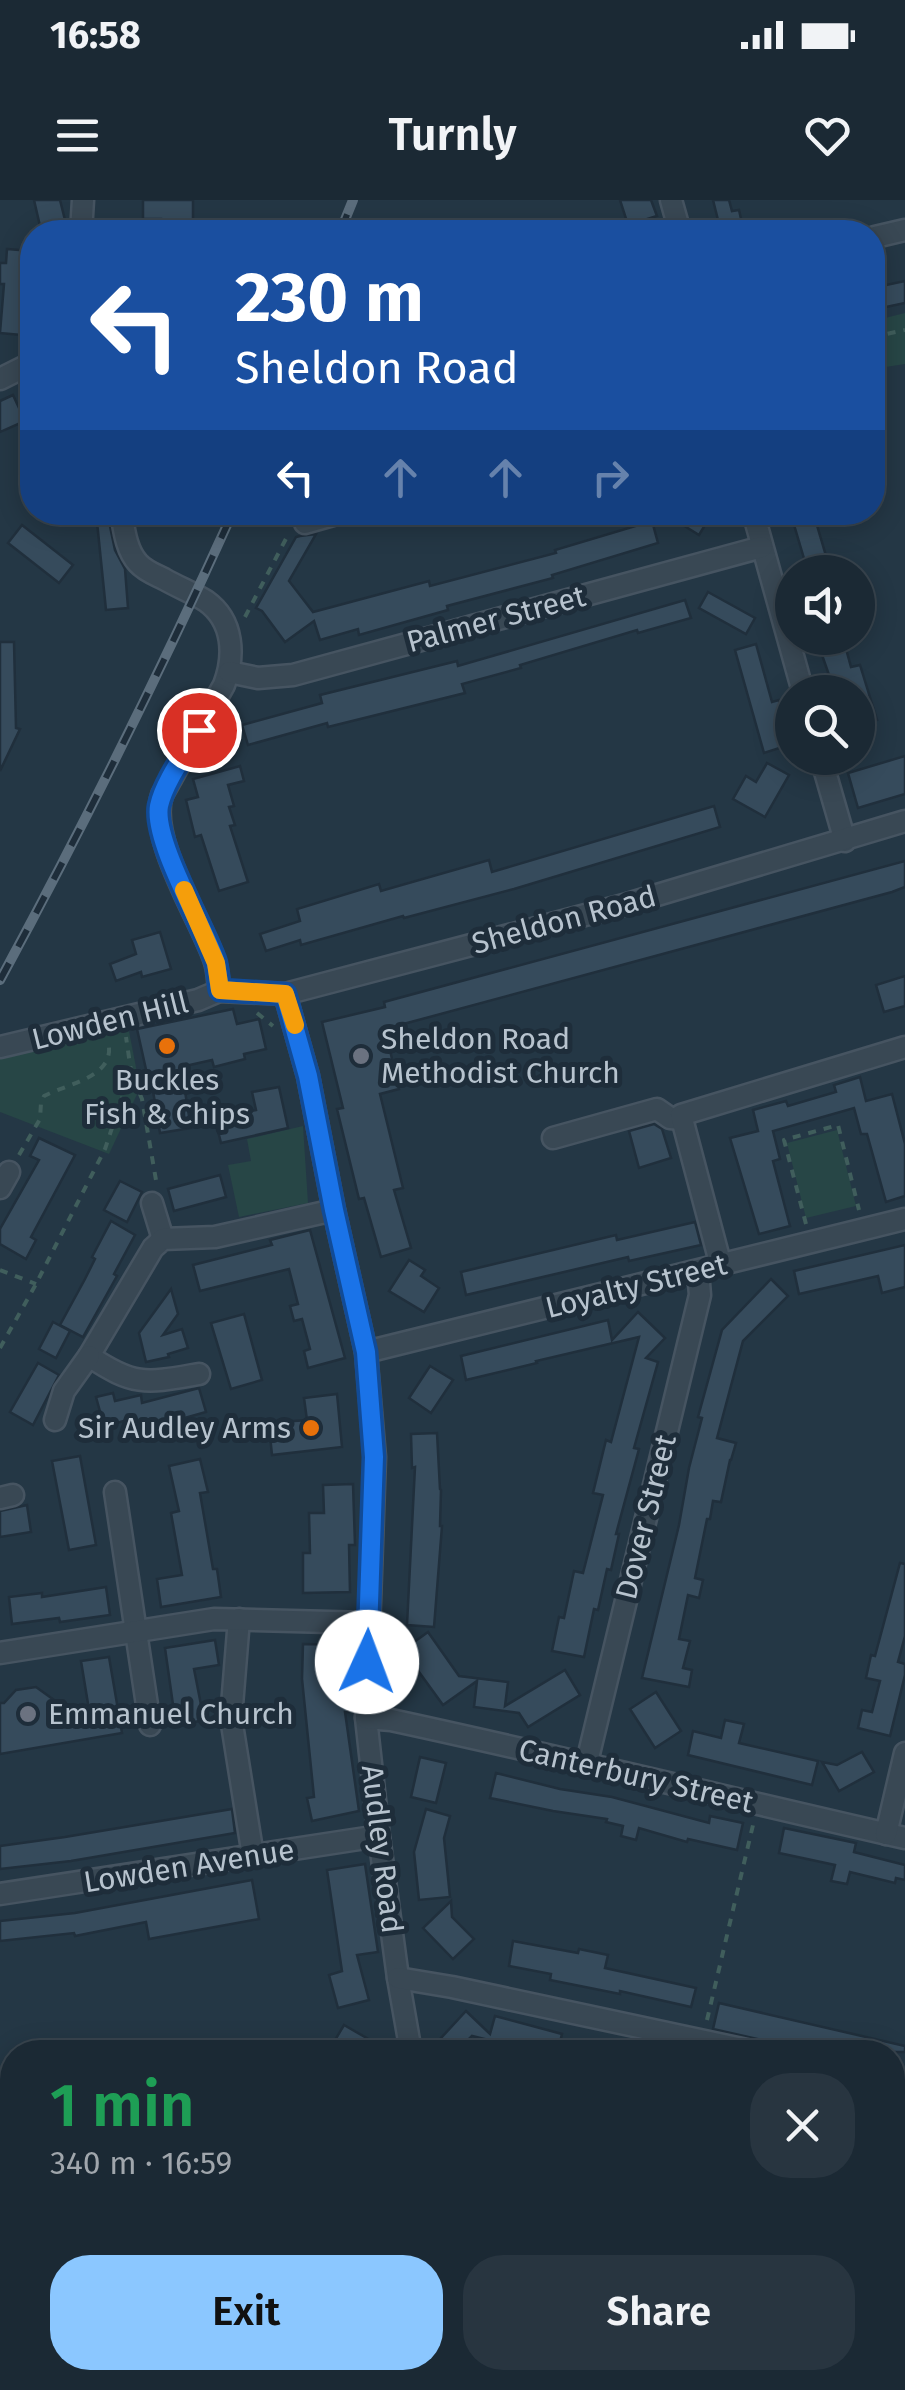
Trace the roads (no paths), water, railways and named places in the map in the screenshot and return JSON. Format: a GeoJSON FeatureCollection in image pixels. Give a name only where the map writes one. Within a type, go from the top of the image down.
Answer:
{"type":"FeatureCollection","features":[{"type":"Feature","properties":{"kind":"street"},"geometry":{"type":"LineString","coordinates":[[124,525],[129,548],[138,564],[207,602],[224,623],[231,643],[229,672],[162,795],[158,812],[167,850],[216,963],[220,990]]}},
{"type":"Feature","properties":{"kind":"street"},"geometry":{"type":"LineString","coordinates":[[756,525],[798,675]]}},
{"type":"Feature","properties":{"kind":"street","name":"Palmer Street"},"geometry":{"type":"LineString","coordinates":[[229,672],[258,678],[293,675],[762,547]]}},
{"type":"Feature","properties":{"kind":"street"},"geometry":{"type":"LineString","coordinates":[[826,775],[845,841]]}},
{"type":"Feature","properties":{"kind":"street","name":"Sheldon Road"},"geometry":{"type":"LineString","coordinates":[[220,990],[285,994],[627,904],[905,822]]}},
{"type":"Feature","properties":{"kind":"street","name":"Lowden Hill"},"geometry":{"type":"LineString","coordinates":[[0,1047],[198,1000],[220,990]]}},
{"type":"Feature","properties":{"kind":"street","name":"Audley Road"},"geometry":{"type":"LineString","coordinates":[[285,994],[308,1076],[366,1352],[374,1457],[366,1718],[409,2040]]}},
{"type":"Feature","properties":{"kind":"street"},"geometry":{"type":"LineString","coordinates":[[553,1138],[657,1109],[670,1118],[682,1117],[905,1046]]}},
{"type":"Feature","properties":{"kind":"street"},"geometry":{"type":"LineString","coordinates":[[682,1117],[721,1266]]}},
{"type":"Feature","properties":{"kind":"street"},"geometry":{"type":"LineString","coordinates":[[152,1203],[162,1239]]}},
{"type":"Feature","properties":{"kind":"street"},"geometry":{"type":"LineString","coordinates":[[55,1420],[64,1391],[90,1356],[141,1265],[162,1239],[214,1237],[334,1210]]}},
{"type":"Feature","properties":{"kind":"street","name":"Loyalty Street"},"geometry":{"type":"LineString","coordinates":[[366,1352],[905,1218]]}},
{"type":"Feature","properties":{"kind":"street","name":"Dover Street"},"geometry":{"type":"LineString","coordinates":[[587,1762],[700,1294],[698,1271]]}},
{"type":"Feature","properties":{"kind":"street"},"geometry":{"type":"LineString","coordinates":[[90,1356],[109,1370],[139,1381],[199,1374]]}},
{"type":"Feature","properties":{"kind":"street"},"geometry":{"type":"LineString","coordinates":[[116,1492],[150,1725]]}},
{"type":"Feature","properties":{"kind":"street"},"geometry":{"type":"LineString","coordinates":[[1,1647],[214,1619],[368,1623]]}},
{"type":"Feature","properties":{"kind":"street"},"geometry":{"type":"LineString","coordinates":[[239,1619],[231,1718],[253,1856]]}},
{"type":"Feature","properties":{"kind":"street","name":"Canterbury Street"},"geometry":{"type":"LineString","coordinates":[[366,1718],[392,1720],[587,1762],[896,1836]]}},
{"type":"Feature","properties":{"kind":"street"},"geometry":{"type":"LineString","coordinates":[[896,1836],[905,1753]]}},
{"type":"Feature","properties":{"kind":"street","name":"Lowden Avenue"},"geometry":{"type":"LineString","coordinates":[[0,1894],[379,1836]]}},
{"type":"Feature","properties":{"kind":"street"},"geometry":{"type":"LineString","coordinates":[[398,1978],[702,2040]]}},
{"type":"Feature","properties":{"kind":"railway"},"geometry":{"type":"LineString","coordinates":[[345,220],[353,200]]}},
{"type":"Feature","properties":{"kind":"railway"},"geometry":{"type":"LineString","coordinates":[[0,980],[121,748],[227,525]]}},
{"type":"Feature","properties":{"kind":"place","name":"Buckles Fish & Chips"},"geometry":{"type":"Point","coordinates":[167,1046]}},
{"type":"Feature","properties":{"kind":"place","name":"Sheldon Road Methodist Church"},"geometry":{"type":"Point","coordinates":[361,1056]}},
{"type":"Feature","properties":{"kind":"place","name":"Sir Audley Arms"},"geometry":{"type":"Point","coordinates":[311,1428]}},
{"type":"Feature","properties":{"kind":"place","name":"Emmanuel Church"},"geometry":{"type":"Point","coordinates":[28,1714]}}]}
